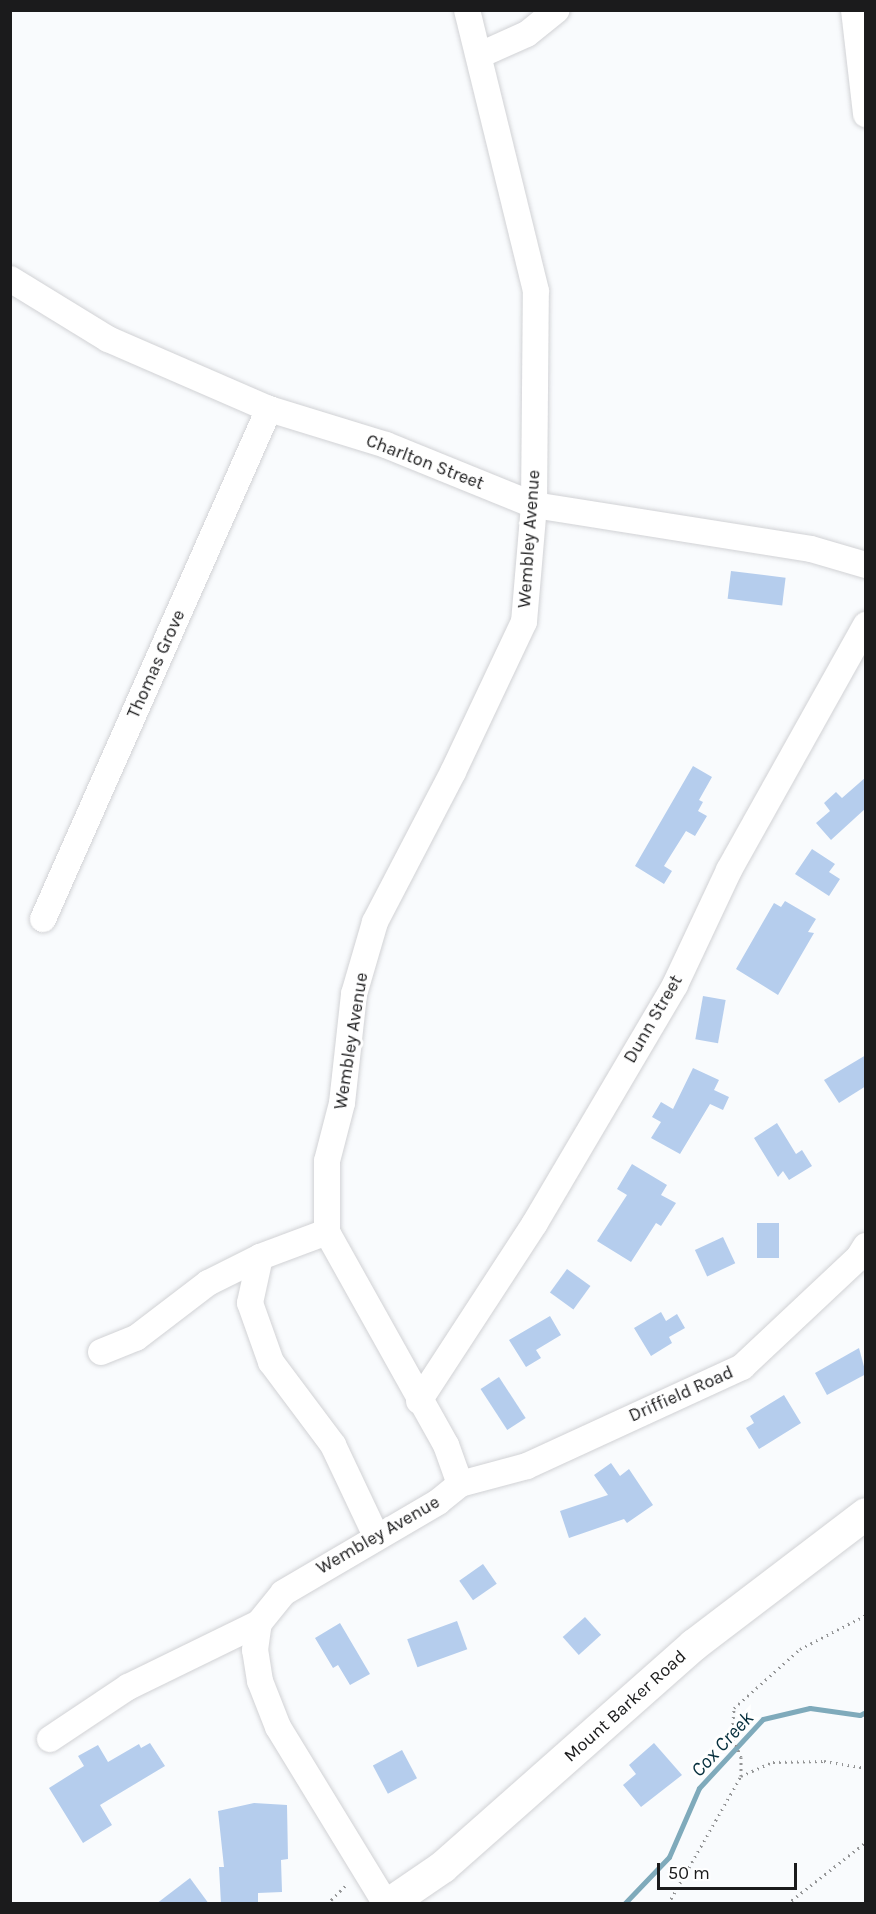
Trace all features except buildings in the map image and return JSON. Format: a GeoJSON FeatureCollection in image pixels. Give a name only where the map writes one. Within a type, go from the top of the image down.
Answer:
{"type":"FeatureCollection","features":[{"type":"Feature","properties":{"kind":"main road","name":"Mount Barker Road"},"geometry":{"type":"LineString","coordinates":[[388,1904],[443,1867],[694,1645],[866,1514]]}},
{"type":"Feature","properties":{"kind":"street","name":"Wembley Avenue"},"geometry":{"type":"LineString","coordinates":[[259,1623],[284,1593],[376,1536],[438,1502],[460,1484],[446,1445],[419,1401],[327,1232],[327,1161],[342,1103],[354,994],[375,922],[453,772],[524,622],[534,504],[536,291],[480,55],[467,10]]}},
{"type":"Feature","properties":{"kind":"street"},"geometry":{"type":"LineString","coordinates":[[480,55],[527,34],[557,10]]}},
{"type":"Feature","properties":{"kind":"street"},"geometry":{"type":"LineString","coordinates":[[854,10],[866,114]]}},
{"type":"Feature","properties":{"kind":"street","name":"Charlton Street"},"geometry":{"type":"LineString","coordinates":[[10,279],[108,339],[269,409],[386,445],[534,504],[811,549],[866,565]]}},
{"type":"Feature","properties":{"kind":"street","name":"Thomas Grove"},"geometry":{"type":"LineString","coordinates":[[43,920],[269,409]]}},
{"type":"Feature","properties":{"kind":"street","name":"Dunn Street"},"geometry":{"type":"LineString","coordinates":[[419,1401],[535,1223],[675,985],[729,870],[866,625]]}},
{"type":"Feature","properties":{"kind":"street"},"geometry":{"type":"LineString","coordinates":[[101,1352],[136,1338],[208,1283],[260,1257],[327,1232]]}},
{"type":"Feature","properties":{"kind":"street","name":"Driffield Road"},"geometry":{"type":"LineString","coordinates":[[460,1484],[528,1467],[742,1367],[859,1257],[866,1246]]}},
{"type":"Feature","properties":{"kind":"street"},"geometry":{"type":"LineString","coordinates":[[260,1257],[250,1303],[271,1362],[333,1445],[376,1536]]}},
{"type":"Feature","properties":{"kind":"street"},"geometry":{"type":"LineString","coordinates":[[259,1623],[255,1650],[260,1682],[278,1727],[388,1904]]}},
{"type":"Feature","properties":{"kind":"street"},"geometry":{"type":"LineString","coordinates":[[50,1739],[128,1687],[259,1623]]}},
{"type":"Feature","properties":{"kind":"path"},"geometry":{"type":"LineString","coordinates":[[668,1904],[741,1776],[741,1757],[732,1737],[734,1708],[800,1649],[866,1615]]}},
{"type":"Feature","properties":{"kind":"path"},"geometry":{"type":"LineString","coordinates":[[741,1776],[773,1762],[824,1761],[866,1768]]}},
{"type":"Feature","properties":{"kind":"path"},"geometry":{"type":"LineString","coordinates":[[787,1904],[866,1842]]}},
{"type":"Feature","properties":{"kind":"path"},"geometry":{"type":"LineString","coordinates":[[327,1904],[352,1878]]}},
{"type":"Feature","properties":{"kind":"waterway","name":"Cox Creek"},"geometry":{"type":"LineString","coordinates":[[624,1904],[669,1857],[699,1788],[763,1719],[810,1708],[860,1715],[866,1712]]}}]}
